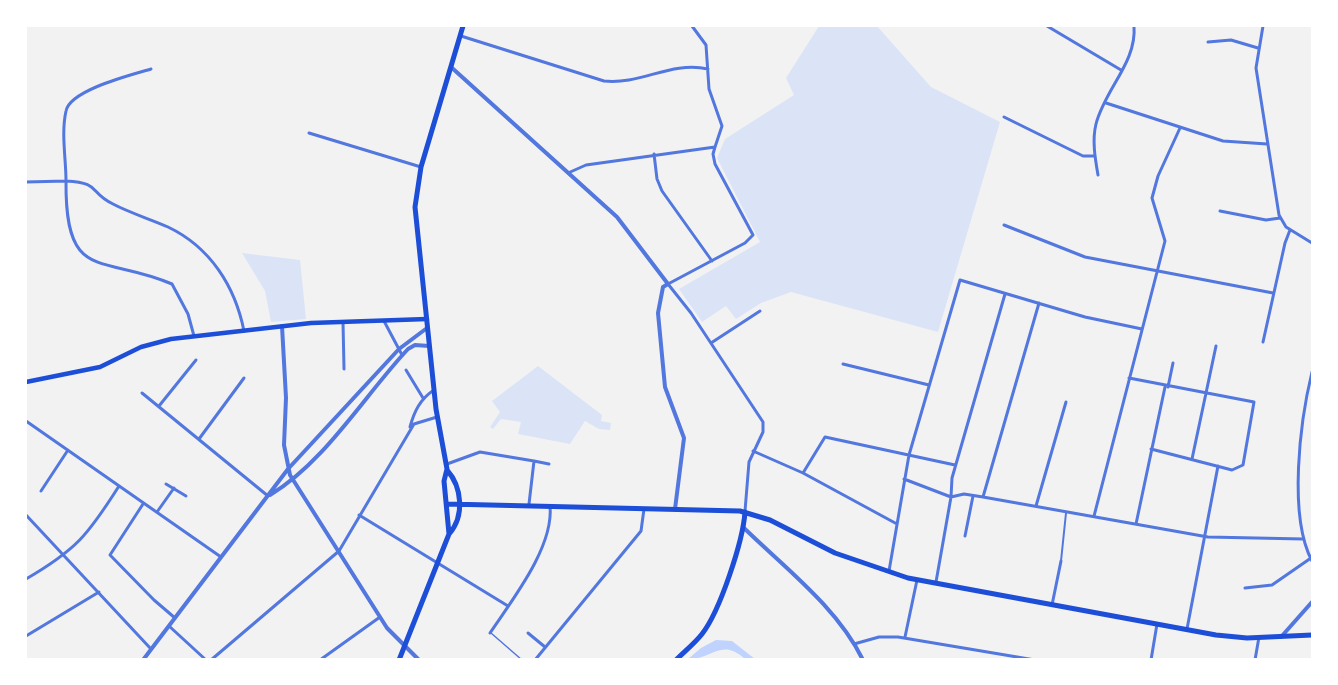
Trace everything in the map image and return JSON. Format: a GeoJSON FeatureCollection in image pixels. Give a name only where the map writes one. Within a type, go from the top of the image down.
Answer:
{"type":"FeatureCollection","features":[{"type":"Feature","properties":{"kind":"main road"},"geometry":{"type":"LineString","coordinates":[[449,534],[444,480],[446,467],[437,417],[415,207],[421,167],[463,26]]}},
{"type":"Feature","properties":{"kind":"main road"},"geometry":{"type":"LineString","coordinates":[[26,382],[91,370],[150,343],[194,336],[282,326],[427,319]]}},
{"type":"Feature","properties":{"kind":"main road"},"geometry":{"type":"LineString","coordinates":[[399,660],[449,534],[458,519],[459,503],[454,478],[446,467]]}},
{"type":"Feature","properties":{"kind":"main road"},"geometry":{"type":"LineString","coordinates":[[448,504],[550,504],[745,512],[770,520],[827,549],[888,572],[917,580],[1223,636],[1259,638],[1312,635]]}},
{"type":"Feature","properties":{"kind":"main road"},"geometry":{"type":"LineString","coordinates":[[676,660],[703,633],[710,621],[744,528],[745,512]]}},
{"type":"Feature","properties":{"kind":"street"},"geometry":{"type":"LineString","coordinates":[[675,509],[684,438],[667,397],[660,352],[658,306],[663,287],[712,262],[753,236],[713,154],[722,126],[709,89],[706,45],[692,26]]}},
{"type":"Feature","properties":{"kind":"street"},"geometry":{"type":"LineString","coordinates":[[1047,26],[1122,70]]}},
{"type":"Feature","properties":{"kind":"street"},"geometry":{"type":"LineString","coordinates":[[1098,175],[1095,156],[1096,124],[1133,47],[1134,26]]}},
{"type":"Feature","properties":{"kind":"street"},"geometry":{"type":"LineString","coordinates":[[1263,26],[1256,68],[1280,218],[1290,230],[1312,243]]}},
{"type":"Feature","properties":{"kind":"street"},"geometry":{"type":"LineString","coordinates":[[460,35],[611,81],[633,80],[682,67],[708,69]]}},
{"type":"Feature","properties":{"kind":"street"},"geometry":{"type":"LineString","coordinates":[[1208,42],[1229,40],[1258,48]]}},
{"type":"Feature","properties":{"kind":"street"},"geometry":{"type":"LineString","coordinates":[[451,67],[617,217],[711,343],[763,422],[762,432],[753,451],[745,512]]}},
{"type":"Feature","properties":{"kind":"street"},"geometry":{"type":"LineString","coordinates":[[151,69],[88,90],[68,104],[65,119],[68,226],[83,254],[95,262],[172,284],[188,314],[194,336]]}},
{"type":"Feature","properties":{"kind":"street"},"geometry":{"type":"LineString","coordinates":[[1106,103],[1232,143],[1268,144]]}},
{"type":"Feature","properties":{"kind":"street"},"geometry":{"type":"LineString","coordinates":[[1005,117],[1083,156],[1095,156]]}},
{"type":"Feature","properties":{"kind":"street"},"geometry":{"type":"LineString","coordinates":[[1094,516],[1159,271],[1165,237],[1154,208],[1154,187],[1180,128]]}},
{"type":"Feature","properties":{"kind":"street"},"geometry":{"type":"LineString","coordinates":[[309,133],[421,167]]}},
{"type":"Feature","properties":{"kind":"street"},"geometry":{"type":"LineString","coordinates":[[568,173],[586,165],[715,147]]}},
{"type":"Feature","properties":{"kind":"street"},"geometry":{"type":"LineString","coordinates":[[654,154],[657,179],[662,191],[712,262]]}},
{"type":"Feature","properties":{"kind":"street"},"geometry":{"type":"LineString","coordinates":[[26,182],[84,182],[113,205],[175,231],[209,256],[237,301],[244,331]]}},
{"type":"Feature","properties":{"kind":"street"},"geometry":{"type":"LineString","coordinates":[[1220,211],[1266,220],[1280,218]]}},
{"type":"Feature","properties":{"kind":"street"},"geometry":{"type":"LineString","coordinates":[[1004,225],[1079,255],[1273,293]]}},
{"type":"Feature","properties":{"kind":"street"},"geometry":{"type":"LineString","coordinates":[[1263,342],[1284,243],[1290,230]]}},
{"type":"Feature","properties":{"kind":"street"},"geometry":{"type":"LineString","coordinates":[[888,572],[909,454],[960,280],[1102,322],[1142,329]]}},
{"type":"Feature","properties":{"kind":"street"},"geometry":{"type":"LineString","coordinates":[[936,584],[955,465],[1005,294]]}},
{"type":"Feature","properties":{"kind":"street"},"geometry":{"type":"LineString","coordinates":[[982,497],[1039,303]]}},
{"type":"Feature","properties":{"kind":"street"},"geometry":{"type":"LineString","coordinates":[[711,343],[760,311]]}},
{"type":"Feature","properties":{"kind":"street"},"geometry":{"type":"LineString","coordinates":[[384,321],[402,355]]}},
{"type":"Feature","properties":{"kind":"street"},"geometry":{"type":"LineString","coordinates":[[343,322],[344,369]]}},
{"type":"Feature","properties":{"kind":"street"},"geometry":{"type":"LineString","coordinates":[[282,326],[286,398],[284,445],[288,469],[380,617],[404,647],[419,660]]}},
{"type":"Feature","properties":{"kind":"street"},"geometry":{"type":"LineString","coordinates":[[143,660],[288,469],[399,349],[427,328]]}},
{"type":"Feature","properties":{"kind":"street"},"geometry":{"type":"LineString","coordinates":[[269,496],[293,479],[402,355],[412,346],[429,346]]}},
{"type":"Feature","properties":{"kind":"street"},"geometry":{"type":"LineString","coordinates":[[1192,459],[1216,346]]}},
{"type":"Feature","properties":{"kind":"street"},"geometry":{"type":"LineString","coordinates":[[159,406],[196,360]]}},
{"type":"Feature","properties":{"kind":"street"},"geometry":{"type":"LineString","coordinates":[[1136,524],[1151,449],[1173,363]]}},
{"type":"Feature","properties":{"kind":"street"},"geometry":{"type":"LineString","coordinates":[[843,364],[929,385]]}},
{"type":"Feature","properties":{"kind":"street"},"geometry":{"type":"LineString","coordinates":[[406,370],[423,398]]}},
{"type":"Feature","properties":{"kind":"street"},"geometry":{"type":"LineString","coordinates":[[1245,588],[1272,585],[1312,560],[1303,539],[1300,432],[1312,372]]}},
{"type":"Feature","properties":{"kind":"street"},"geometry":{"type":"LineString","coordinates":[[199,439],[244,378]]}},
{"type":"Feature","properties":{"kind":"street"},"geometry":{"type":"LineString","coordinates":[[1129,378],[1254,402],[1243,465],[1240,469],[1232,470],[1151,449]]}},
{"type":"Feature","properties":{"kind":"street"},"geometry":{"type":"LineString","coordinates":[[211,660],[339,551],[408,432],[413,414],[423,398],[434,390]]}},
{"type":"Feature","properties":{"kind":"street"},"geometry":{"type":"LineString","coordinates":[[142,393],[269,496]]}},
{"type":"Feature","properties":{"kind":"street"},"geometry":{"type":"LineString","coordinates":[[1036,506],[1066,402]]}},
{"type":"Feature","properties":{"kind":"street"},"geometry":{"type":"LineString","coordinates":[[408,432],[421,420],[437,417]]}},
{"type":"Feature","properties":{"kind":"street"},"geometry":{"type":"LineString","coordinates":[[26,421],[221,557]]}},
{"type":"Feature","properties":{"kind":"street"},"geometry":{"type":"LineString","coordinates":[[803,473],[825,437],[955,465]]}},
{"type":"Feature","properties":{"kind":"street"},"geometry":{"type":"LineString","coordinates":[[41,490],[68,450]]}},
{"type":"Feature","properties":{"kind":"street"},"geometry":{"type":"LineString","coordinates":[[753,451],[803,473],[897,524]]}},
{"type":"Feature","properties":{"kind":"street"},"geometry":{"type":"LineString","coordinates":[[446,467],[480,452],[549,464]]}},
{"type":"Feature","properties":{"kind":"street"},"geometry":{"type":"LineString","coordinates":[[529,504],[534,461]]}},
{"type":"Feature","properties":{"kind":"street"},"geometry":{"type":"LineString","coordinates":[[1187,630],[1218,466]]}},
{"type":"Feature","properties":{"kind":"street"},"geometry":{"type":"LineString","coordinates":[[904,479],[951,497],[982,497],[1204,536],[1303,539]]}},
{"type":"Feature","properties":{"kind":"street"},"geometry":{"type":"LineString","coordinates":[[166,484],[186,496]]}},
{"type":"Feature","properties":{"kind":"street"},"geometry":{"type":"LineString","coordinates":[[26,579],[65,556],[90,531],[119,486]]}},
{"type":"Feature","properties":{"kind":"street"},"geometry":{"type":"LineString","coordinates":[[157,512],[174,488]]}},
{"type":"Feature","properties":{"kind":"street"},"geometry":{"type":"LineString","coordinates":[[965,536],[974,496]]}},
{"type":"Feature","properties":{"kind":"street"},"geometry":{"type":"LineString","coordinates":[[143,503],[110,555],[175,618]]}},
{"type":"Feature","properties":{"kind":"street"},"geometry":{"type":"LineString","coordinates":[[490,633],[540,552],[549,525],[550,504]]}},
{"type":"Feature","properties":{"kind":"street"},"geometry":{"type":"LineString","coordinates":[[535,660],[641,531],[644,509]]}},
{"type":"Feature","properties":{"kind":"street"},"geometry":{"type":"LineString","coordinates":[[1052,605],[1061,561],[1066,511]]}},
{"type":"Feature","properties":{"kind":"street"},"geometry":{"type":"LineString","coordinates":[[26,515],[151,649]]}},
{"type":"Feature","properties":{"kind":"street"},"geometry":{"type":"LineString","coordinates":[[359,515],[508,606]]}},
{"type":"Feature","properties":{"kind":"street"},"geometry":{"type":"LineString","coordinates":[[26,523],[30,520]]}},
{"type":"Feature","properties":{"kind":"street"},"geometry":{"type":"LineString","coordinates":[[744,528],[827,609],[854,644],[863,660]]}},
{"type":"Feature","properties":{"kind":"street"},"geometry":{"type":"LineString","coordinates":[[905,637],[917,580]]}},
{"type":"Feature","properties":{"kind":"street"},"geometry":{"type":"LineString","coordinates":[[26,636],[99,592]]}},
{"type":"Feature","properties":{"kind":"street"},"geometry":{"type":"LineString","coordinates":[[1281,637],[1312,602]]}},
{"type":"Feature","properties":{"kind":"street"},"geometry":{"type":"LineString","coordinates":[[320,660],[380,617]]}},
{"type":"Feature","properties":{"kind":"street"},"geometry":{"type":"LineString","coordinates":[[1151,660],[1157,624]]}},
{"type":"Feature","properties":{"kind":"street"},"geometry":{"type":"LineString","coordinates":[[169,626],[206,660]]}},
{"type":"Feature","properties":{"kind":"street"},"geometry":{"type":"LineString","coordinates":[[528,633],[545,647]]}},
{"type":"Feature","properties":{"kind":"street"},"geometry":{"type":"LineString","coordinates":[[854,644],[879,637],[905,637],[1035,660]]}},
{"type":"Feature","properties":{"kind":"street"},"geometry":{"type":"LineString","coordinates":[[1256,660],[1259,638]]}},
{"type":"Feature","properties":{"kind":"lane"},"geometry":{"type":"LineString","coordinates":[[490,633],[522,660]]}},
{"type":"Feature","properties":{"kind":"shaded area"},"geometry":{"type":"Polygon","coordinates":[[[819,26],[877,26],[931,87],[1000,122],[938,332],[791,292],[761,303],[736,319],[726,306],[702,322],[679,289],[760,242],[717,158],[725,139],[794,95],[786,78],[819,26]]]}},
{"type":"Feature","properties":{"kind":"shaded area"},"geometry":{"type":"Polygon","coordinates":[[[242,253],[300,260],[306,319],[271,322],[265,291],[242,253]]]}},
{"type":"Feature","properties":{"kind":"shaded area"},"geometry":{"type":"Polygon","coordinates":[[[538,366],[602,415],[601,421],[611,423],[610,430],[599,429],[585,421],[570,444],[518,434],[521,422],[501,419],[493,429],[490,427],[500,412],[492,401],[538,366]]]}},
{"type":"Feature","properties":{"kind":"water"},"geometry":{"type":"Polygon","coordinates":[[[716,640],[732,641],[755,659],[745,659],[737,653],[723,650],[688,659],[701,648],[716,640]]]}}]}
